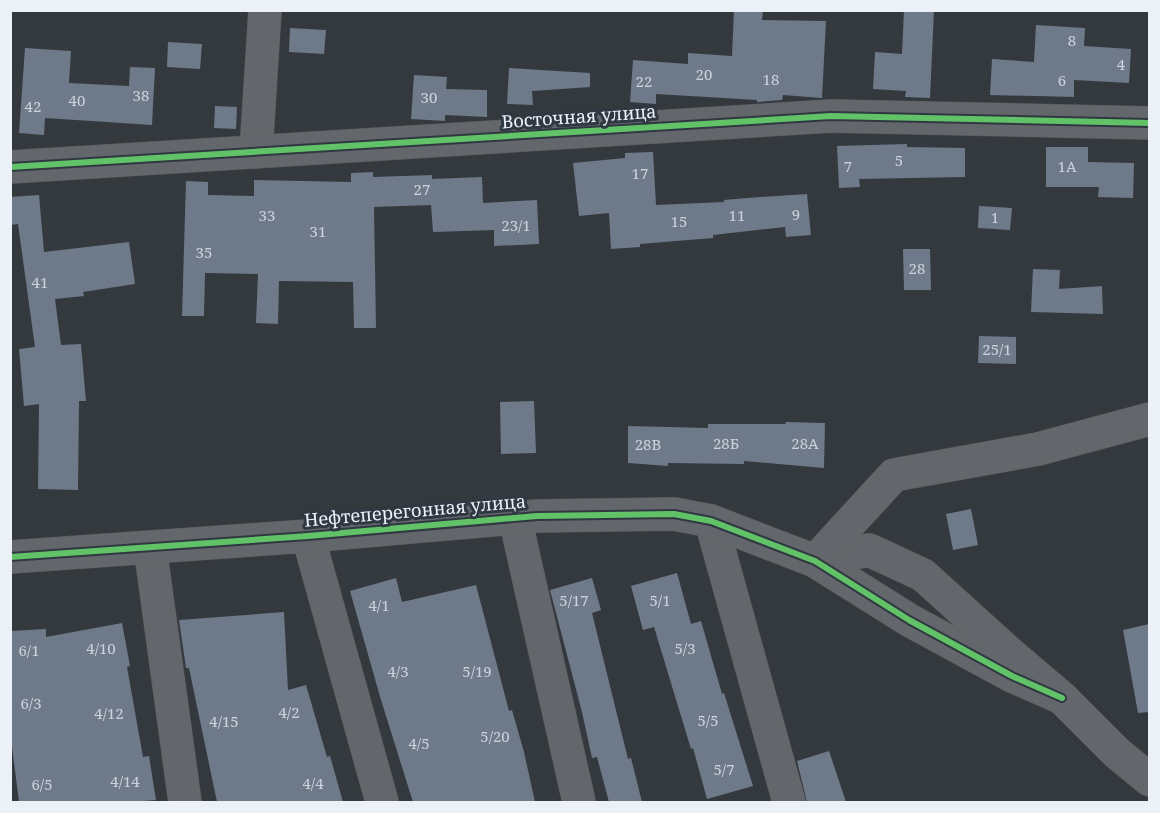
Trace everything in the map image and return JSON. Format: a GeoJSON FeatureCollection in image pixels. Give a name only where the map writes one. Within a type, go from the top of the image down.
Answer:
{"type":"FeatureCollection","features":[{"type":"Feature","properties":{"kind":"street"},"geometry":{"type":"LineString","coordinates":[[256,152],[265,10]]}},
{"type":"Feature","properties":{"kind":"street","name":"Восточная улица"},"geometry":{"type":"LineString","coordinates":[[10,167],[831,116],[1149,123]]}},
{"type":"Feature","properties":{"kind":"street"},"geometry":{"type":"LineString","coordinates":[[815,561],[894,475],[1038,449],[1149,419]]}},
{"type":"Feature","properties":{"kind":"street","name":"Нефтеперегонная улица"},"geometry":{"type":"LineString","coordinates":[[10,557],[308,536],[537,516],[674,514],[711,521],[815,561],[909,620],[1012,676],[1062,698]]}},
{"type":"Feature","properties":{"kind":"street"},"geometry":{"type":"LineString","coordinates":[[515,518],[579,802]]}},
{"type":"Feature","properties":{"kind":"street"},"geometry":{"type":"LineString","coordinates":[[711,521],[789,802]]}},
{"type":"Feature","properties":{"kind":"street"},"geometry":{"type":"LineString","coordinates":[[308,536],[382,802]]}},
{"type":"Feature","properties":{"kind":"street"},"geometry":{"type":"LineString","coordinates":[[150,547],[185,802]]}},
{"type":"Feature","properties":{"kind":"street"},"geometry":{"type":"LineString","coordinates":[[815,561],[869,550],[923,574],[1062,698],[1117,753],[1149,780]]}},
{"type":"Feature","properties":{"kind":"building"},"geometry":{"type":"Polygon","coordinates":[[[734,10],[763,10],[762,20],[826,21],[822,98],[783,95],[782,100],[757,102],[757,100],[656,94],[656,104],[630,102],[633,60],[688,64],[688,53],[732,56],[734,10]]]}},
{"type":"Feature","properties":{"kind":"building"},"geometry":{"type":"Polygon","coordinates":[[[904,10],[934,10],[930,98],[905,97],[906,91],[873,89],[875,52],[902,54],[904,10]]]}},
{"type":"Feature","properties":{"kind":"building"},"geometry":{"type":"Polygon","coordinates":[[[1036,25],[1085,28],[1084,46],[1131,49],[1129,83],[1074,80],[1074,97],[990,95],[992,59],[1034,62],[1036,25]]]}},
{"type":"Feature","properties":{"kind":"building"},"geometry":{"type":"Polygon","coordinates":[[[290,28],[326,30],[324,54],[289,52],[290,28]]]}},
{"type":"Feature","properties":{"kind":"building"},"geometry":{"type":"Polygon","coordinates":[[[168,42],[202,44],[200,69],[167,67],[168,42]]]}},
{"type":"Feature","properties":{"kind":"building"},"geometry":{"type":"Polygon","coordinates":[[[25,48],[71,51],[69,83],[129,86],[130,67],[155,68],[152,125],[45,118],[44,135],[19,133],[25,48]]]}},
{"type":"Feature","properties":{"kind":"building"},"geometry":{"type":"Polygon","coordinates":[[[509,68],[590,73],[590,87],[532,91],[533,105],[507,104],[509,68]]]}},
{"type":"Feature","properties":{"kind":"building"},"geometry":{"type":"Polygon","coordinates":[[[414,75],[447,77],[446,89],[487,90],[487,117],[445,115],[445,121],[411,119],[414,75]]]}},
{"type":"Feature","properties":{"kind":"building"},"geometry":{"type":"Polygon","coordinates":[[[215,106],[237,107],[236,129],[214,128],[215,106]]]}},
{"type":"Feature","properties":{"kind":"building"},"geometry":{"type":"Polygon","coordinates":[[[907,144],[907,147],[965,148],[965,177],[859,179],[860,187],[839,188],[837,146],[907,144]]]}},
{"type":"Feature","properties":{"kind":"building"},"geometry":{"type":"Polygon","coordinates":[[[1046,147],[1088,147],[1088,162],[1134,163],[1133,198],[1098,197],[1099,187],[1046,187],[1046,147]]]}},
{"type":"Feature","properties":{"kind":"building"},"geometry":{"type":"Polygon","coordinates":[[[653,152],[656,205],[724,202],[724,200],[807,194],[811,235],[786,237],[785,227],[713,235],[713,238],[640,244],[640,247],[611,249],[609,213],[579,216],[573,163],[625,158],[625,153],[653,152]]]}},
{"type":"Feature","properties":{"kind":"building"},"geometry":{"type":"Polygon","coordinates":[[[373,172],[373,177],[432,175],[432,179],[482,177],[483,203],[537,200],[539,244],[494,246],[494,230],[433,232],[431,205],[374,207],[376,328],[354,328],[353,282],[279,281],[278,324],[256,323],[258,274],[205,273],[204,316],[182,316],[186,181],[208,182],[208,195],[254,196],[254,180],[351,182],[351,173],[373,172]]]}},
{"type":"Feature","properties":{"kind":"building"},"geometry":{"type":"Polygon","coordinates":[[[39,195],[44,252],[129,242],[135,284],[83,292],[84,296],[55,299],[61,345],[81,344],[86,401],[79,401],[78,490],[38,489],[39,404],[24,406],[19,349],[35,347],[18,224],[10,225],[10,197],[39,195]]]}},
{"type":"Feature","properties":{"kind":"building"},"geometry":{"type":"Polygon","coordinates":[[[979,206],[1012,208],[1010,230],[978,228],[979,206]]]}},
{"type":"Feature","properties":{"kind":"building"},"geometry":{"type":"Polygon","coordinates":[[[903,249],[930,249],[931,290],[904,290],[903,249]]]}},
{"type":"Feature","properties":{"kind":"building"},"geometry":{"type":"Polygon","coordinates":[[[1033,269],[1060,270],[1059,289],[1102,286],[1103,314],[1031,312],[1033,269]]]}},
{"type":"Feature","properties":{"kind":"building"},"geometry":{"type":"Polygon","coordinates":[[[979,336],[1016,337],[1016,364],[978,363],[979,336]]]}},
{"type":"Feature","properties":{"kind":"building"},"geometry":{"type":"Polygon","coordinates":[[[534,401],[536,453],[501,454],[500,402],[534,401]]]}},
{"type":"Feature","properties":{"kind":"building"},"geometry":{"type":"Polygon","coordinates":[[[786,422],[825,423],[824,468],[744,461],[744,464],[668,463],[668,466],[628,463],[628,426],[708,428],[708,424],[785,424],[786,422]]]}},
{"type":"Feature","properties":{"kind":"building"},"geometry":{"type":"Polygon","coordinates":[[[971,509],[978,545],[953,550],[946,514],[971,509]]]}},
{"type":"Feature","properties":{"kind":"building"},"geometry":{"type":"Polygon","coordinates":[[[677,573],[691,624],[701,621],[722,694],[724,693],[753,786],[707,799],[654,627],[643,630],[631,586],[677,573]]]}},
{"type":"Feature","properties":{"kind":"building"},"geometry":{"type":"Polygon","coordinates":[[[396,578],[402,602],[476,585],[509,711],[512,710],[524,752],[535,802],[413,802],[350,591],[396,578]]]}},
{"type":"Feature","properties":{"kind":"building"},"geometry":{"type":"Polygon","coordinates":[[[592,578],[601,610],[592,613],[628,759],[631,758],[642,802],[609,802],[597,757],[592,758],[550,590],[592,578]]]}},
{"type":"Feature","properties":{"kind":"building"},"geometry":{"type":"Polygon","coordinates":[[[284,612],[288,690],[306,685],[343,802],[217,802],[189,668],[186,668],[179,620],[284,612]]]}},
{"type":"Feature","properties":{"kind":"building"},"geometry":{"type":"Polygon","coordinates":[[[122,623],[130,666],[127,667],[143,757],[149,756],[156,800],[19,802],[10,731],[10,631],[46,629],[46,637],[122,623]]]}},
{"type":"Feature","properties":{"kind":"building"},"geometry":{"type":"Polygon","coordinates":[[[1149,624],[1149,712],[1138,713],[1123,630],[1149,624]]]}},
{"type":"Feature","properties":{"kind":"building"},"geometry":{"type":"Polygon","coordinates":[[[829,751],[846,802],[807,802],[797,761],[829,751]]]}},
{"type":"Feature","properties":{"kind":"cycle path"},"geometry":{"type":"LineString","coordinates":[[10,167],[831,116],[1150,123]]}},
{"type":"Feature","properties":{"kind":"cycle path"},"geometry":{"type":"LineString","coordinates":[[10,557],[308,536],[537,516],[674,514],[711,521],[815,561],[909,620],[1012,676],[1062,698]]}}]}
